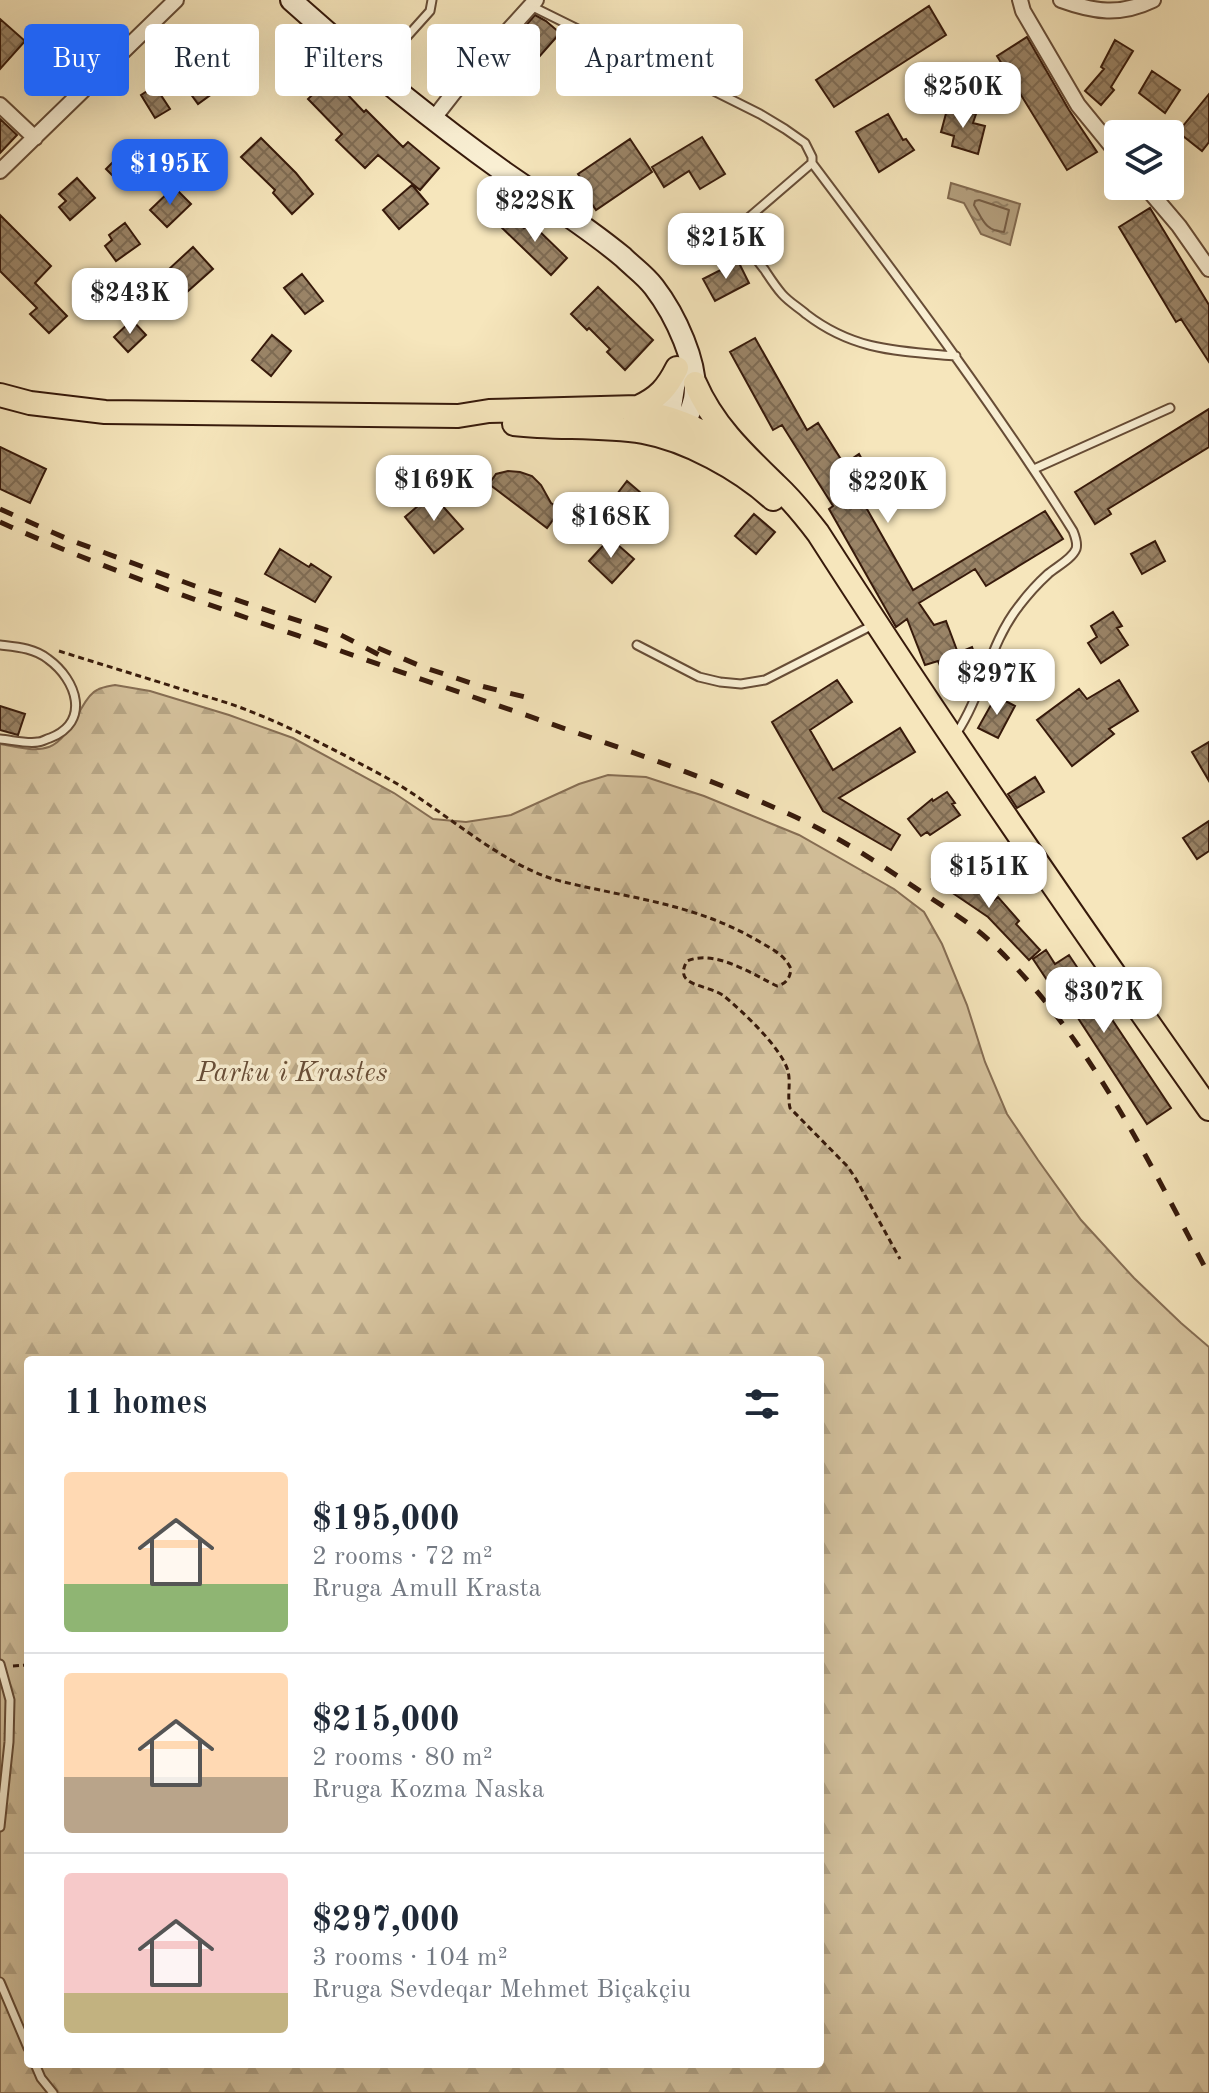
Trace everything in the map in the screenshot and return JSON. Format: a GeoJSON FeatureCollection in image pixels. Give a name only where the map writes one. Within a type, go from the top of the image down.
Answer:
{"type":"FeatureCollection","features":[{"type":"Feature","properties":{"kind":"main road"},"geometry":{"type":"LineString","coordinates":[[291,0],[319,24]]}},
{"type":"Feature","properties":{"kind":"main road"},"geometry":{"type":"LineString","coordinates":[[406,96],[615,251],[654,287],[687,348],[695,383],[714,419],[818,533],[1095,949],[1209,1109]]}},
{"type":"Feature","properties":{"kind":"main road"},"geometry":{"type":"LineString","coordinates":[[669,313],[677,348],[672,429]]}},
{"type":"Feature","properties":{"kind":"main road"},"geometry":{"type":"LineString","coordinates":[[458,416],[489,411],[638,407],[659,396],[677,368]]}},
{"type":"Feature","properties":{"kind":"main road"},"geometry":{"type":"LineString","coordinates":[[672,429],[694,397],[695,383]]}},
{"type":"Feature","properties":{"kind":"main road"},"geometry":{"type":"LineString","coordinates":[[0,395],[30,403],[105,412],[458,416],[520,425],[672,429],[769,496],[843,572]]}},
{"type":"Feature","properties":{"kind":"main road"},"geometry":{"type":"LineString","coordinates":[[621,408],[730,448],[759,469]]}},
{"type":"Feature","properties":{"kind":"street"},"geometry":{"type":"LineString","coordinates":[[0,171],[176,0]]}},
{"type":"Feature","properties":{"kind":"street"},"geometry":{"type":"LineString","coordinates":[[1020,0],[1023,11],[1078,105],[1104,137]]}},
{"type":"Feature","properties":{"kind":"street"},"geometry":{"type":"LineString","coordinates":[[1061,0],[1104,12],[1128,10],[1153,0]]}},
{"type":"Feature","properties":{"kind":"street"},"geometry":{"type":"LineString","coordinates":[[434,118],[466,77],[533,3]]}},
{"type":"Feature","properties":{"kind":"street"},"geometry":{"type":"LineString","coordinates":[[0,105],[35,138]]}},
{"type":"Feature","properties":{"kind":"street"},"geometry":{"type":"LineString","coordinates":[[1157,200],[1209,269]]}},
{"type":"Feature","properties":{"kind":"lane"},"geometry":{"type":"LineString","coordinates":[[411,32],[430,11],[432,0]]}},
{"type":"Feature","properties":{"kind":"lane"},"geometry":{"type":"LineString","coordinates":[[533,3],[616,48],[760,114],[805,143],[812,163],[956,356],[1073,531],[1076,549],[1028,594],[1000,634],[971,708],[953,739]]}},
{"type":"Feature","properties":{"kind":"lane"},"geometry":{"type":"LineString","coordinates":[[812,163],[746,220],[747,245],[760,265],[784,296],[825,328],[886,350],[956,356]]}},
{"type":"Feature","properties":{"kind":"lane"},"geometry":{"type":"LineString","coordinates":[[1034,469],[1170,408]]}},
{"type":"Feature","properties":{"kind":"lane"},"geometry":{"type":"LineString","coordinates":[[637,645],[699,677],[741,684],[765,680],[877,623]]}},
{"type":"Feature","properties":{"kind":"lane"},"geometry":{"type":"LineString","coordinates":[[0,645],[30,649],[47,657],[75,689],[76,704],[75,715],[62,733],[38,743],[0,739]]}},
{"type":"Feature","properties":{"kind":"lane"},"geometry":{"type":"LineString","coordinates":[[0,1664],[10,1700],[0,1827]]}},
{"type":"Feature","properties":{"kind":"lane"},"geometry":{"type":"LineString","coordinates":[[0,1982],[24,2039]]}},
{"type":"Feature","properties":{"kind":"lane"},"geometry":{"type":"LineString","coordinates":[[37,2068],[53,2093]]}},
{"type":"Feature","properties":{"kind":"path"},"geometry":{"type":"LineString","coordinates":[[53,650],[239,707],[320,743],[391,780],[532,871],[560,882],[680,907],[736,928],[781,954],[791,969],[788,980],[782,985],[777,986],[725,962],[701,958],[687,961],[683,975],[688,982],[715,990],[725,997],[774,1047],[790,1078],[790,1108],[848,1167],[900,1259]]}},
{"type":"Feature","properties":{"kind":"green space","name":"Parku i Krastes"},"geometry":{"type":"Polygon","coordinates":[[[115,685],[150,691],[293,738],[394,793],[433,819],[466,822],[511,815],[579,784],[608,775],[646,777],[704,796],[799,835],[894,889],[924,912],[942,944],[1007,1114],[1081,1220],[1134,1278],[1209,1347],[1209,2093],[0,2093],[0,744],[30,749],[50,747],[73,724],[92,693],[115,685]]]}},
{"type":"Feature","properties":{"kind":"water"},"geometry":{"type":"Polygon","coordinates":[[[951,183],[1020,204],[1010,245],[981,234],[964,203],[948,198],[951,183]]]}},
{"type":"Feature","properties":{"kind":"building"},"geometry":{"type":"Polygon","coordinates":[[[929,6],[946,35],[834,107],[816,80],[929,6]]]}},
{"type":"Feature","properties":{"kind":"building"},"geometry":{"type":"Polygon","coordinates":[[[535,15],[556,30],[556,38],[540,56],[540,24],[527,24],[535,15]]]}},
{"type":"Feature","properties":{"kind":"building"},"geometry":{"type":"Polygon","coordinates":[[[0,19],[24,42],[0,69],[0,19]]]}},
{"type":"Feature","properties":{"kind":"building"},"geometry":{"type":"Polygon","coordinates":[[[1027,37],[1097,152],[1067,170],[997,56],[1027,37]]]}},
{"type":"Feature","properties":{"kind":"building"},"geometry":{"type":"Polygon","coordinates":[[[1115,40],[1133,51],[1111,87],[1114,90],[1101,105],[1085,91],[1104,69],[1101,67],[1115,40]]]}},
{"type":"Feature","properties":{"kind":"building"},"geometry":{"type":"Polygon","coordinates":[[[1152,71],[1180,90],[1165,113],[1139,93],[1152,71]]]}},
{"type":"Feature","properties":{"kind":"building"},"geometry":{"type":"Polygon","coordinates":[[[145,92],[145,96],[162,96],[170,109],[155,118],[141,95],[145,92]]]}},
{"type":"Feature","properties":{"kind":"building"},"geometry":{"type":"Polygon","coordinates":[[[1209,94],[1209,142],[1202,151],[1184,137],[1184,125],[1209,94]]]}},
{"type":"Feature","properties":{"kind":"building"},"geometry":{"type":"Polygon","coordinates":[[[192,96],[209,96],[198,104],[192,96]]]}},
{"type":"Feature","properties":{"kind":"building"},"geometry":{"type":"Polygon","coordinates":[[[311,96],[349,96],[403,147],[408,142],[439,168],[420,190],[378,155],[365,168],[336,140],[342,134],[308,99],[311,96]]]}},
{"type":"Feature","properties":{"kind":"building"},"geometry":{"type":"Polygon","coordinates":[[[948,106],[976,114],[973,123],[985,126],[978,154],[952,146],[954,136],[941,132],[948,106]]]}},
{"type":"Feature","properties":{"kind":"building"},"geometry":{"type":"Polygon","coordinates":[[[888,114],[903,140],[906,139],[914,150],[879,172],[856,132],[888,114]]]}},
{"type":"Feature","properties":{"kind":"building"},"geometry":{"type":"Polygon","coordinates":[[[0,119],[17,135],[0,153],[0,119]]]}},
{"type":"Feature","properties":{"kind":"building"},"geometry":{"type":"Polygon","coordinates":[[[702,137],[725,174],[700,189],[689,171],[664,187],[652,167],[702,137]]]}},
{"type":"Feature","properties":{"kind":"building"},"geometry":{"type":"Polygon","coordinates":[[[261,138],[313,194],[292,214],[273,193],[275,190],[241,157],[261,138]]]}},
{"type":"Feature","properties":{"kind":"building"},"geometry":{"type":"Polygon","coordinates":[[[630,139],[652,172],[596,210],[586,195],[590,192],[578,174],[630,139]]]}},
{"type":"Feature","properties":{"kind":"building"},"geometry":{"type":"Polygon","coordinates":[[[128,147],[139,158],[117,180],[106,169],[128,147]]]}},
{"type":"Feature","properties":{"kind":"building"},"geometry":{"type":"Polygon","coordinates":[[[77,178],[95,198],[70,220],[59,207],[66,201],[59,194],[77,178]]]}},
{"type":"Feature","properties":{"kind":"building"},"geometry":{"type":"Polygon","coordinates":[[[412,185],[428,204],[399,229],[383,210],[412,185]]]}},
{"type":"Feature","properties":{"kind":"building"},"geometry":{"type":"Polygon","coordinates":[[[174,187],[191,204],[167,227],[150,210],[174,187]]]}},
{"type":"Feature","properties":{"kind":"building"},"geometry":{"type":"Polygon","coordinates":[[[490,206],[502,216],[493,225],[482,215],[490,206]]]}},
{"type":"Feature","properties":{"kind":"building"},"geometry":{"type":"Polygon","coordinates":[[[1150,208],[1209,305],[1209,362],[1181,319],[1176,322],[1119,227],[1150,208]]]}},
{"type":"Feature","properties":{"kind":"building"},"geometry":{"type":"Polygon","coordinates":[[[510,214],[524,228],[528,224],[534,230],[536,228],[567,258],[551,275],[499,225],[510,214]]]}},
{"type":"Feature","properties":{"kind":"building"},"geometry":{"type":"Polygon","coordinates":[[[0,215],[51,266],[35,283],[67,316],[49,333],[30,314],[37,308],[0,271],[0,215]]]}},
{"type":"Feature","properties":{"kind":"building"},"geometry":{"type":"Polygon","coordinates":[[[125,223],[140,244],[116,261],[105,246],[112,240],[109,235],[125,223]]]}},
{"type":"Feature","properties":{"kind":"building"},"geometry":{"type":"Polygon","coordinates":[[[193,247],[213,269],[187,292],[169,269],[193,247]]]}},
{"type":"Feature","properties":{"kind":"building"},"geometry":{"type":"Polygon","coordinates":[[[738,261],[749,283],[715,301],[703,279],[738,261]]]}},
{"type":"Feature","properties":{"kind":"building"},"geometry":{"type":"Polygon","coordinates":[[[302,274],[323,301],[305,314],[284,288],[302,274]]]}},
{"type":"Feature","properties":{"kind":"building"},"geometry":{"type":"Polygon","coordinates":[[[598,287],[653,340],[625,370],[607,352],[610,349],[571,314],[598,287]]]}},
{"type":"Feature","properties":{"kind":"building"},"geometry":{"type":"Polygon","coordinates":[[[132,320],[146,335],[128,352],[114,337],[132,320]]]}},
{"type":"Feature","properties":{"kind":"building"},"geometry":{"type":"Polygon","coordinates":[[[272,335],[291,351],[271,376],[252,360],[272,335]]]}},
{"type":"Feature","properties":{"kind":"building"},"geometry":{"type":"Polygon","coordinates":[[[755,338],[807,430],[818,423],[844,464],[859,454],[868,470],[851,481],[913,590],[1045,511],[1063,539],[986,586],[975,569],[919,603],[934,625],[946,621],[958,653],[972,647],[980,668],[946,681],[938,661],[925,665],[907,619],[896,627],[829,509],[833,506],[782,425],[773,430],[730,352],[755,338]]]}},
{"type":"Feature","properties":{"kind":"building"},"geometry":{"type":"Polygon","coordinates":[[[1209,409],[1209,447],[1108,509],[1111,514],[1095,524],[1075,492],[1209,409]]]}},
{"type":"Feature","properties":{"kind":"building"},"geometry":{"type":"Polygon","coordinates":[[[0,447],[46,469],[30,503],[0,489],[0,447]]]}},
{"type":"Feature","properties":{"kind":"building"},"geometry":{"type":"Polygon","coordinates":[[[508,471],[532,476],[551,503],[561,509],[547,528],[489,484],[496,474],[508,471]]]}},
{"type":"Feature","properties":{"kind":"building"},"geometry":{"type":"Polygon","coordinates":[[[627,481],[642,494],[632,507],[617,494],[627,481]]]}},
{"type":"Feature","properties":{"kind":"building"},"geometry":{"type":"Polygon","coordinates":[[[432,494],[463,529],[434,553],[405,517],[432,494]]]}},
{"type":"Feature","properties":{"kind":"building"},"geometry":{"type":"Polygon","coordinates":[[[754,514],[775,532],[756,554],[735,536],[754,514]]]}},
{"type":"Feature","properties":{"kind":"building"},"geometry":{"type":"Polygon","coordinates":[[[610,538],[634,559],[612,583],[589,561],[610,538]]]}},
{"type":"Feature","properties":{"kind":"building"},"geometry":{"type":"Polygon","coordinates":[[[1155,541],[1165,561],[1142,574],[1131,554],[1155,541]]]}},
{"type":"Feature","properties":{"kind":"building"},"geometry":{"type":"Polygon","coordinates":[[[280,549],[331,577],[315,602],[265,574],[280,549]]]}},
{"type":"Feature","properties":{"kind":"building"},"geometry":{"type":"Polygon","coordinates":[[[1113,612],[1122,626],[1117,628],[1128,645],[1101,663],[1088,643],[1097,637],[1091,626],[1113,612]]]}},
{"type":"Feature","properties":{"kind":"building"},"geometry":{"type":"Polygon","coordinates":[[[837,680],[852,702],[810,730],[833,770],[900,728],[915,752],[839,798],[900,835],[891,850],[823,811],[772,722],[837,680]]]}},
{"type":"Feature","properties":{"kind":"building"},"geometry":{"type":"Polygon","coordinates":[[[1119,680],[1138,711],[1109,729],[1114,734],[1072,766],[1037,720],[1079,689],[1087,699],[1119,680]]]}},
{"type":"Feature","properties":{"kind":"building"},"geometry":{"type":"Polygon","coordinates":[[[996,696],[1015,706],[998,738],[978,728],[996,696]]]}},
{"type":"Feature","properties":{"kind":"building"},"geometry":{"type":"Polygon","coordinates":[[[0,706],[25,714],[18,735],[0,730],[0,706]]]}},
{"type":"Feature","properties":{"kind":"building"},"geometry":{"type":"Polygon","coordinates":[[[1209,742],[1209,781],[1192,752],[1209,742]]]}},
{"type":"Feature","properties":{"kind":"building"},"geometry":{"type":"Polygon","coordinates":[[[1035,777],[1044,792],[1017,808],[1008,794],[1035,777]]]}},
{"type":"Feature","properties":{"kind":"building"},"geometry":{"type":"Polygon","coordinates":[[[947,792],[960,815],[930,835],[927,832],[921,836],[908,819],[932,799],[947,792]]]}},
{"type":"Feature","properties":{"kind":"building"},"geometry":{"type":"Polygon","coordinates":[[[1209,821],[1209,851],[1197,859],[1183,838],[1209,821]]]}},
{"type":"Feature","properties":{"kind":"building"},"geometry":{"type":"Polygon","coordinates":[[[948,868],[994,900],[998,897],[1019,921],[1016,924],[1040,950],[1029,960],[988,917],[932,879],[948,868]]]}},
{"type":"Feature","properties":{"kind":"building"},"geometry":{"type":"Polygon","coordinates":[[[1046,950],[1055,964],[1069,955],[1171,1108],[1147,1124],[1061,992],[1057,995],[1033,959],[1046,950]]]}},
{"type":"Feature","properties":{"kind":"railway"},"geometry":{"type":"LineString","coordinates":[[0,509],[70,540],[341,635],[387,659]]}},
{"type":"Feature","properties":{"kind":"railway"},"geometry":{"type":"LineString","coordinates":[[0,522],[186,596],[722,786],[806,822],[874,861],[987,938],[1060,1020],[1139,1144],[1209,1275]]}},
{"type":"Feature","properties":{"kind":"railway"},"geometry":{"type":"LineString","coordinates":[[378,648],[477,685],[537,700]]}}]}
